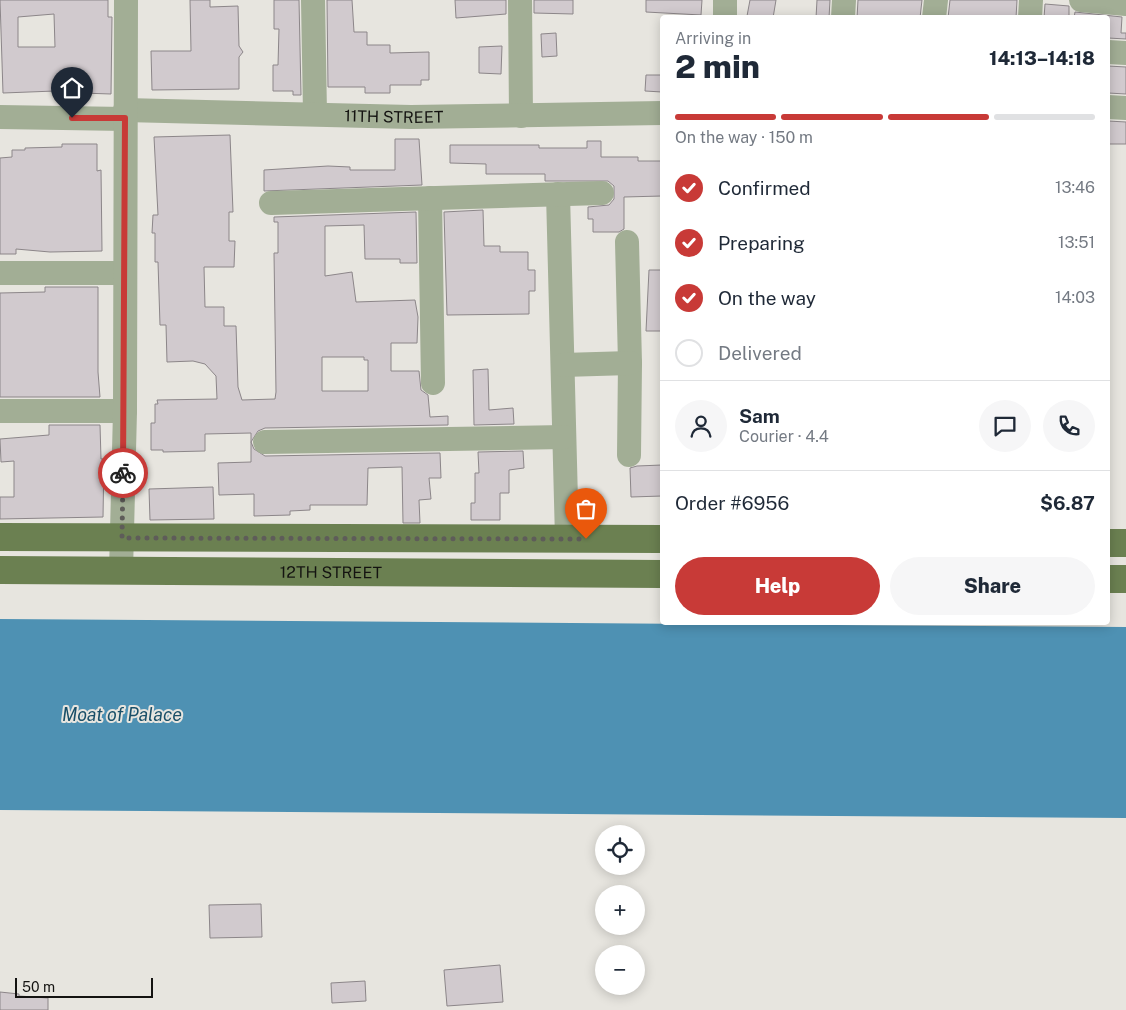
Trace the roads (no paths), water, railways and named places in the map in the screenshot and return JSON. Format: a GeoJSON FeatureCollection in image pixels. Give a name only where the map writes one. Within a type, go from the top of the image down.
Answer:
{"type":"FeatureCollection","features":[{"type":"Feature","properties":{"kind":"main road","name":"12TH STREET"},"geometry":{"type":"LineString","coordinates":[[0,537],[660,539]]}},
{"type":"Feature","properties":{"kind":"main road"},"geometry":{"type":"LineString","coordinates":[[1110,543],[1126,543]]}},
{"type":"Feature","properties":{"kind":"main road","name":"12TH STREET"},"geometry":{"type":"LineString","coordinates":[[0,570],[660,574]]}},
{"type":"Feature","properties":{"kind":"main road"},"geometry":{"type":"LineString","coordinates":[[1110,579],[1126,579]]}},
{"type":"Feature","properties":{"kind":"street"},"geometry":{"type":"LineString","coordinates":[[121,572],[125,411],[126,0]]}},
{"type":"Feature","properties":{"kind":"street"},"geometry":{"type":"LineString","coordinates":[[313,0],[315,113]]}},
{"type":"Feature","properties":{"kind":"street"},"geometry":{"type":"LineString","coordinates":[[520,0],[521,116]]}},
{"type":"Feature","properties":{"kind":"street"},"geometry":{"type":"LineString","coordinates":[[725,0],[725,15]]}},
{"type":"Feature","properties":{"kind":"street"},"geometry":{"type":"LineString","coordinates":[[843,15],[844,0]]}},
{"type":"Feature","properties":{"kind":"street"},"geometry":{"type":"LineString","coordinates":[[934,15],[936,0]]}},
{"type":"Feature","properties":{"kind":"street"},"geometry":{"type":"LineString","coordinates":[[1030,15],[1031,0]]}},
{"type":"Feature","properties":{"kind":"street"},"geometry":{"type":"LineString","coordinates":[[1081,0],[1126,4]]}},
{"type":"Feature","properties":{"kind":"street"},"geometry":{"type":"LineString","coordinates":[[1110,52],[1126,53]]}},
{"type":"Feature","properties":{"kind":"street"},"geometry":{"type":"LineString","coordinates":[[1110,107],[1126,108]]}},
{"type":"Feature","properties":{"kind":"street","name":"11TH STREET"},"geometry":{"type":"LineString","coordinates":[[0,117],[315,113],[411,117],[660,113]]}},
{"type":"Feature","properties":{"kind":"street"},"geometry":{"type":"LineString","coordinates":[[272,203],[602,193]]}},
{"type":"Feature","properties":{"kind":"street"},"geometry":{"type":"LineString","coordinates":[[558,194],[567,539]]}},
{"type":"Feature","properties":{"kind":"street"},"geometry":{"type":"LineString","coordinates":[[430,198],[433,383]]}},
{"type":"Feature","properties":{"kind":"street"},"geometry":{"type":"LineString","coordinates":[[627,242],[630,363],[629,455]]}},
{"type":"Feature","properties":{"kind":"street"},"geometry":{"type":"LineString","coordinates":[[0,273],[125,273]]}},
{"type":"Feature","properties":{"kind":"street"},"geometry":{"type":"LineString","coordinates":[[563,366],[630,363]]}},
{"type":"Feature","properties":{"kind":"street"},"geometry":{"type":"LineString","coordinates":[[0,411],[125,411]]}},
{"type":"Feature","properties":{"kind":"street"},"geometry":{"type":"LineString","coordinates":[[266,442],[564,437]]}},
{"type":"Feature","properties":{"kind":"water","name":"Moat of Palace"},"geometry":{"type":"Polygon","coordinates":[[[0,619],[1126,627],[1126,818],[0,810],[0,619]]]}}]}
